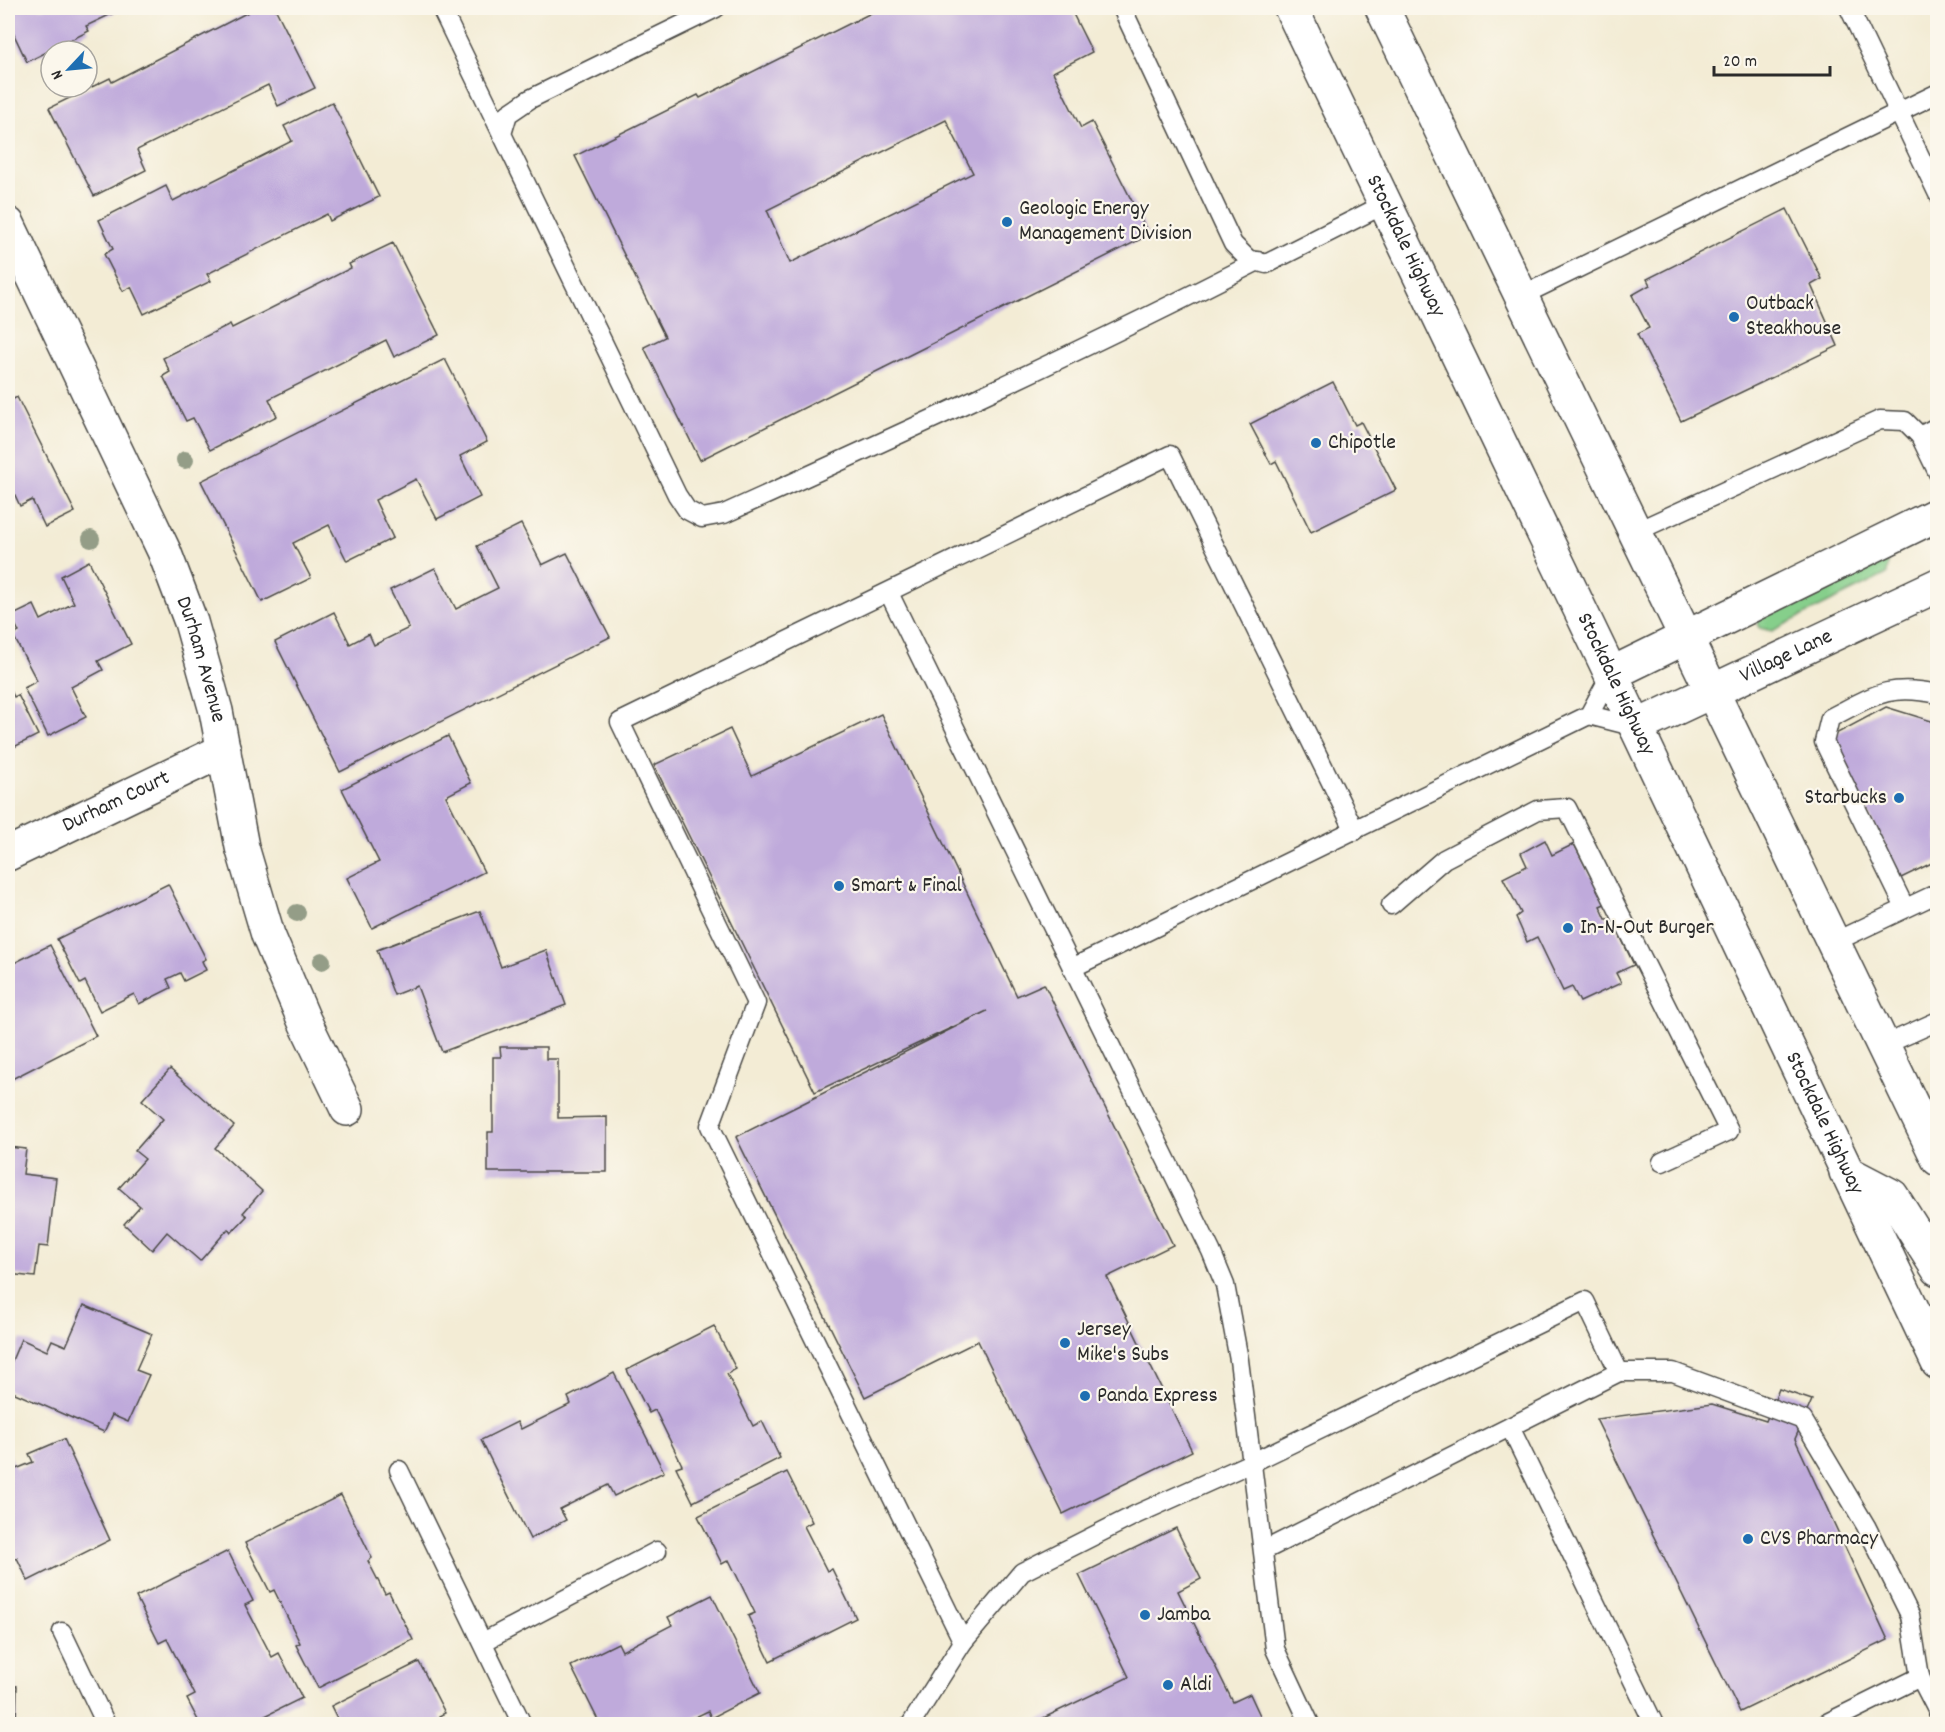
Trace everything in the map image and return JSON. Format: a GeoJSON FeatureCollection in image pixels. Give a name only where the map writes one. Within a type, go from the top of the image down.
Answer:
{"type":"FeatureCollection","features":[{"type":"Feature","properties":{"kind":"main road","name":"Stockdale Highway"},"geometry":{"type":"LineString","coordinates":[[1291,8],[1938,1363]]}},
{"type":"Feature","properties":{"kind":"main road"},"geometry":{"type":"LineString","coordinates":[[1382,8],[1635,532],[1710,693],[1938,1160]]}},
{"type":"Feature","properties":{"kind":"main road","name":"Durham Avenue"},"geometry":{"type":"LineString","coordinates":[[8,224],[16,266],[164,551],[191,622],[216,711],[242,847],[268,935],[304,1020],[347,1109]]}},
{"type":"Feature","properties":{"kind":"main road"},"geometry":{"type":"LineString","coordinates":[[1611,674],[1938,514]]}},
{"type":"Feature","properties":{"kind":"main road","name":"Village Lane"},"geometry":{"type":"LineString","coordinates":[[1636,727],[1938,585]]}},
{"type":"Feature","properties":{"kind":"main road","name":"Durham Court"},"geometry":{"type":"LineString","coordinates":[[8,854],[224,750]]}},
{"type":"Feature","properties":{"kind":"main road"},"geometry":{"type":"LineString","coordinates":[[1846,1172],[1892,1196],[1938,1269]]}},
{"type":"Feature","properties":{"kind":"lane"},"geometry":{"type":"LineString","coordinates":[[441,8],[678,495],[687,510],[702,518],[724,514],[909,430],[1177,303],[1258,261]]}},
{"type":"Feature","properties":{"kind":"lane"},"geometry":{"type":"LineString","coordinates":[[502,134],[508,114],[530,99],[716,8]]}},
{"type":"Feature","properties":{"kind":"lane"},"geometry":{"type":"LineString","coordinates":[[1122,8],[1233,244],[1248,259],[1266,264],[1385,204]]}},
{"type":"Feature","properties":{"kind":"lane"},"geometry":{"type":"LineString","coordinates":[[1850,8],[1938,194]]}},
{"type":"Feature","properties":{"kind":"lane"},"geometry":{"type":"LineString","coordinates":[[1521,296],[1938,93]]}},
{"type":"Feature","properties":{"kind":"lane"},"geometry":{"type":"LineString","coordinates":[[1635,532],[1880,420],[1905,421],[1920,436],[1938,473]]}},
{"type":"Feature","properties":{"kind":"lane"},"geometry":{"type":"LineString","coordinates":[[1920,436],[1938,426]]}},
{"type":"Feature","properties":{"kind":"lane"},"geometry":{"type":"LineString","coordinates":[[963,1642],[710,1126],[756,1003],[620,722],[1170,455],[1355,831]]}},
{"type":"Feature","properties":{"kind":"lane"},"geometry":{"type":"LineString","coordinates":[[888,593],[1211,1251],[1225,1285],[1253,1462],[1275,1649],[1310,1725]]}},
{"type":"Feature","properties":{"kind":"lane"},"geometry":{"type":"LineString","coordinates":[[1072,968],[1355,831],[1589,714],[1611,674]]}},
{"type":"Feature","properties":{"kind":"lane"},"geometry":{"type":"LineString","coordinates":[[1905,908],[1824,742],[1830,718],[1885,690],[1913,688],[1938,694]]}},
{"type":"Feature","properties":{"kind":"lane"},"geometry":{"type":"LineString","coordinates":[[1589,714],[1636,727]]}},
{"type":"Feature","properties":{"kind":"lane"},"geometry":{"type":"LineString","coordinates":[[1391,905],[1444,859],[1538,810],[1568,808],[1729,1131],[1662,1162]]}},
{"type":"Feature","properties":{"kind":"lane"},"geometry":{"type":"LineString","coordinates":[[1832,943],[1938,893]]}},
{"type":"Feature","properties":{"kind":"lane"},"geometry":{"type":"LineString","coordinates":[[1882,1046],[1938,1021]]}},
{"type":"Feature","properties":{"kind":"lane"},"geometry":{"type":"LineString","coordinates":[[911,1725],[963,1642],[1022,1572],[1135,1515],[1253,1462],[1585,1301],[1618,1372]]}},
{"type":"Feature","properties":{"kind":"lane"},"geometry":{"type":"LineString","coordinates":[[1264,1550],[1618,1372],[1673,1372],[1803,1420],[1866,1526],[1910,1615],[1920,1677],[1938,1712]]}},
{"type":"Feature","properties":{"kind":"lane"},"geometry":{"type":"LineString","coordinates":[[1510,1427],[1654,1725]]}},
{"type":"Feature","properties":{"kind":"lane"},"geometry":{"type":"LineString","coordinates":[[399,1470],[522,1725]]}},
{"type":"Feature","properties":{"kind":"lane"},"geometry":{"type":"LineString","coordinates":[[483,1642],[657,1551]]}},
{"type":"Feature","properties":{"kind":"lane"},"geometry":{"type":"LineString","coordinates":[[62,1632],[105,1725]]}},
{"type":"Feature","properties":{"kind":"lane"},"geometry":{"type":"LineString","coordinates":[[1825,1725],[1920,1677]]}},
{"type":"Feature","properties":{"kind":"green space"},"geometry":{"type":"Polygon","coordinates":[[[1878,557],[1888,563],[1887,574],[1772,631],[1760,628],[1758,623],[1763,612],[1878,557]]]}},
{"type":"Feature","properties":{"kind":"building"},"geometry":{"type":"Polygon","coordinates":[[[8,8],[124,8],[86,26],[89,31],[73,39],[39,39],[39,56],[27,62],[8,22],[8,8]]]}},
{"type":"Feature","properties":{"kind":"building"},"geometry":{"type":"Polygon","coordinates":[[[256,8],[275,8],[315,88],[278,106],[268,85],[137,150],[146,170],[94,196],[49,108],[67,99],[99,99],[99,83],[110,78],[112,82],[256,8]]]}},
{"type":"Feature","properties":{"kind":"building","name":"Geologic Energy Management Division"},"geometry":{"type":"Polygon","coordinates":[[[881,8],[1070,8],[1092,52],[1053,72],[1081,128],[1092,122],[1149,235],[700,460],[644,347],[665,337],[575,156],[698,95],[700,98],[881,8]],[[946,120],[767,210],[790,263],[973,173],[946,120]]]}},
{"type":"Feature","properties":{"kind":"building"},"geometry":{"type":"Polygon","coordinates":[[[332,102],[379,197],[330,221],[327,214],[207,274],[211,281],[144,314],[131,287],[123,291],[104,254],[113,249],[99,220],[166,186],[173,201],[292,141],[284,126],[332,102]]]}},
{"type":"Feature","properties":{"kind":"building","name":"Outback Steakhouse"},"geometry":{"type":"Polygon","coordinates":[[[1787,209],[1822,279],[1811,285],[1838,346],[1681,421],[1637,334],[1649,328],[1632,295],[1650,285],[1647,279],[1787,209]]]}},
{"type":"Feature","properties":{"kind":"building"},"geometry":{"type":"Polygon","coordinates":[[[393,243],[439,335],[394,357],[386,340],[269,399],[277,416],[210,450],[193,418],[186,421],[163,376],[170,372],[163,358],[230,324],[232,328],[351,268],[349,264],[393,243]]]}},
{"type":"Feature","properties":{"kind":"building"},"geometry":{"type":"Polygon","coordinates":[[[445,359],[487,442],[460,456],[480,497],[437,519],[416,479],[375,500],[393,538],[347,561],[329,525],[293,543],[311,578],[262,602],[201,481],[445,359]]]}},
{"type":"Feature","properties":{"kind":"building","name":"Chipotle"},"geometry":{"type":"Polygon","coordinates":[[[1333,382],[1355,425],[1361,422],[1396,490],[1311,532],[1276,461],[1271,464],[1250,424],[1333,382]]]}},
{"type":"Feature","properties":{"kind":"building"},"geometry":{"type":"Polygon","coordinates":[[[17,397],[75,512],[45,527],[32,500],[20,506],[8,480],[8,402],[17,397]]]}},
{"type":"Feature","properties":{"kind":"building"},"geometry":{"type":"Polygon","coordinates":[[[521,524],[542,565],[567,553],[610,637],[340,772],[275,642],[334,612],[350,644],[369,634],[374,645],[409,628],[390,590],[435,568],[456,609],[498,588],[477,546],[521,524]]]}},
{"type":"Feature","properties":{"kind":"building"},"geometry":{"type":"Polygon","coordinates":[[[89,561],[131,644],[98,661],[103,670],[71,687],[86,717],[48,736],[24,688],[37,681],[13,635],[19,632],[11,616],[34,605],[41,620],[74,603],[61,576],[89,561]]]}},
{"type":"Feature","properties":{"kind":"building"},"geometry":{"type":"Polygon","coordinates":[[[8,684],[14,697],[18,695],[38,735],[8,750],[8,684]]]}},
{"type":"Feature","properties":{"kind":"building","name":"Starbucks"},"geometry":{"type":"Polygon","coordinates":[[[1886,707],[1938,723],[1938,860],[1901,878],[1830,737],[1886,707]]]}},
{"type":"Feature","properties":{"kind":"building"},"geometry":{"type":"Polygon","coordinates":[[[881,714],[1017,996],[1044,984],[1173,1245],[1107,1277],[1192,1451],[1063,1514],[978,1341],[865,1397],[736,1137],[987,1011],[815,1092],[654,765],[730,729],[752,776],[881,714]]]}},
{"type":"Feature","properties":{"kind":"building"},"geometry":{"type":"Polygon","coordinates":[[[448,736],[471,783],[446,796],[484,872],[372,928],[347,878],[379,862],[342,789],[448,736]]]}},
{"type":"Feature","properties":{"kind":"building","name":"In-N-Out Burger"},"geometry":{"type":"Polygon","coordinates":[[[1545,840],[1552,855],[1574,844],[1591,877],[1598,878],[1609,902],[1600,906],[1606,919],[1612,919],[1634,965],[1616,973],[1621,983],[1580,1002],[1572,987],[1563,991],[1537,937],[1527,942],[1516,917],[1521,913],[1503,878],[1527,866],[1521,853],[1545,840]]]}},
{"type":"Feature","properties":{"kind":"building"},"geometry":{"type":"Polygon","coordinates":[[[168,884],[206,959],[202,961],[206,970],[184,981],[180,973],[167,979],[171,988],[139,1004],[134,994],[100,1011],[85,981],[80,984],[57,939],[168,884]]]}},
{"type":"Feature","properties":{"kind":"building"},"geometry":{"type":"Polygon","coordinates":[[[480,911],[501,967],[546,950],[566,1005],[442,1052],[417,986],[394,995],[377,950],[480,911]]]}},
{"type":"Feature","properties":{"kind":"building"},"geometry":{"type":"Polygon","coordinates":[[[50,945],[96,1036],[8,1081],[8,966],[50,945]]]}},
{"type":"Feature","properties":{"kind":"building"},"geometry":{"type":"Polygon","coordinates":[[[500,1047],[546,1047],[546,1059],[558,1059],[558,1118],[607,1117],[607,1172],[488,1172],[488,1132],[493,1132],[493,1057],[501,1057],[500,1047]]]}},
{"type":"Feature","properties":{"kind":"building"},"geometry":{"type":"Polygon","coordinates":[[[170,1069],[234,1126],[215,1148],[262,1191],[243,1213],[247,1216],[231,1233],[228,1229],[200,1261],[167,1232],[152,1250],[124,1224],[140,1206],[119,1188],[145,1159],[135,1151],[163,1119],[142,1100],[170,1069]]]}},
{"type":"Feature","properties":{"kind":"building"},"geometry":{"type":"Polygon","coordinates":[[[8,1147],[26,1149],[23,1174],[56,1178],[48,1247],[39,1246],[35,1277],[8,1274],[8,1147]]]}},
{"type":"Feature","properties":{"kind":"building"},"geometry":{"type":"Polygon","coordinates":[[[84,1305],[152,1334],[136,1370],[149,1375],[128,1422],[112,1415],[104,1432],[8,1390],[8,1370],[21,1339],[47,1351],[52,1340],[66,1346],[84,1305]]]}},
{"type":"Feature","properties":{"kind":"building"},"geometry":{"type":"Polygon","coordinates":[[[714,1326],[736,1369],[727,1374],[753,1426],[762,1421],[780,1458],[693,1502],[676,1467],[682,1465],[655,1410],[649,1413],[627,1370],[714,1326]]]}},
{"type":"Feature","properties":{"kind":"building"},"geometry":{"type":"Polygon","coordinates":[[[614,1373],[664,1472],[614,1496],[608,1485],[560,1509],[566,1520],[530,1539],[481,1440],[517,1422],[521,1429],[571,1404],[568,1397],[614,1373]]]}},
{"type":"Feature","properties":{"kind":"building","name":"CVS Pharmacy"},"geometry":{"type":"Polygon","coordinates":[[[1779,1389],[1812,1400],[1795,1439],[1888,1640],[1740,1712],[1596,1419],[1712,1404],[1766,1421],[1779,1389]]]}},
{"type":"Feature","properties":{"kind":"building"},"geometry":{"type":"Polygon","coordinates":[[[64,1439],[110,1540],[28,1581],[17,1558],[8,1562],[8,1451],[16,1469],[33,1462],[29,1454],[64,1439]]]}},
{"type":"Feature","properties":{"kind":"building"},"geometry":{"type":"Polygon","coordinates":[[[787,1472],[812,1522],[804,1526],[827,1571],[832,1569],[856,1618],[770,1661],[748,1616],[755,1613],[729,1560],[722,1564],[698,1516],[787,1472]]]}},
{"type":"Feature","properties":{"kind":"building"},"geometry":{"type":"Polygon","coordinates":[[[341,1495],[372,1558],[368,1561],[385,1594],[389,1592],[413,1640],[318,1688],[296,1645],[300,1643],[274,1590],[270,1592],[245,1543],[341,1495]]]}},
{"type":"Feature","properties":{"kind":"building"},"geometry":{"type":"Polygon","coordinates":[[[1176,1528],[1201,1579],[1178,1591],[1233,1702],[1250,1694],[1264,1724],[1031,1724],[1129,1677],[1079,1575],[1176,1528]]]}},
{"type":"Feature","properties":{"kind":"building"},"geometry":{"type":"Polygon","coordinates":[[[228,1551],[253,1601],[245,1605],[272,1657],[279,1653],[302,1698],[249,1724],[200,1724],[187,1699],[195,1695],[167,1639],[159,1643],[136,1597],[228,1551]]]}},
{"type":"Feature","properties":{"kind":"building"},"geometry":{"type":"Polygon","coordinates":[[[712,1595],[760,1693],[711,1718],[708,1711],[681,1724],[600,1724],[571,1666],[618,1643],[622,1651],[672,1625],[668,1617],[712,1595]]]}},
{"type":"Feature","properties":{"kind":"building"},"geometry":{"type":"Polygon","coordinates":[[[419,1662],[445,1713],[439,1716],[444,1724],[340,1724],[331,1706],[419,1662]]]}},
{"type":"Feature","properties":{"kind":"building"},"geometry":{"type":"Polygon","coordinates":[[[8,1685],[17,1686],[16,1724],[8,1724],[8,1685]]]}},
{"type":"Feature","properties":{"kind":"place","name":"Geologic Energy Management Division"},"geometry":{"type":"Point","coordinates":[1007,222]}},
{"type":"Feature","properties":{"kind":"place","name":"Outback Steakhouse"},"geometry":{"type":"Point","coordinates":[1734,317]}},
{"type":"Feature","properties":{"kind":"place","name":"Chipotle"},"geometry":{"type":"Point","coordinates":[1316,443]}},
{"type":"Feature","properties":{"kind":"place","name":"Starbucks"},"geometry":{"type":"Point","coordinates":[1899,798]}},
{"type":"Feature","properties":{"kind":"place","name":"Smart & Final"},"geometry":{"type":"Point","coordinates":[839,886]}},
{"type":"Feature","properties":{"kind":"place","name":"In-N-Out Burger"},"geometry":{"type":"Point","coordinates":[1568,928]}},
{"type":"Feature","properties":{"kind":"place","name":"Jersey Mike's Subs"},"geometry":{"type":"Point","coordinates":[1065,1343]}},
{"type":"Feature","properties":{"kind":"place","name":"Panda Express"},"geometry":{"type":"Point","coordinates":[1085,1396]}},
{"type":"Feature","properties":{"kind":"place","name":"CVS Pharmacy"},"geometry":{"type":"Point","coordinates":[1748,1539]}},
{"type":"Feature","properties":{"kind":"place","name":"Jamba"},"geometry":{"type":"Point","coordinates":[1145,1615]}},
{"type":"Feature","properties":{"kind":"place","name":"Aldi"},"geometry":{"type":"Point","coordinates":[1168,1685]}}]}
